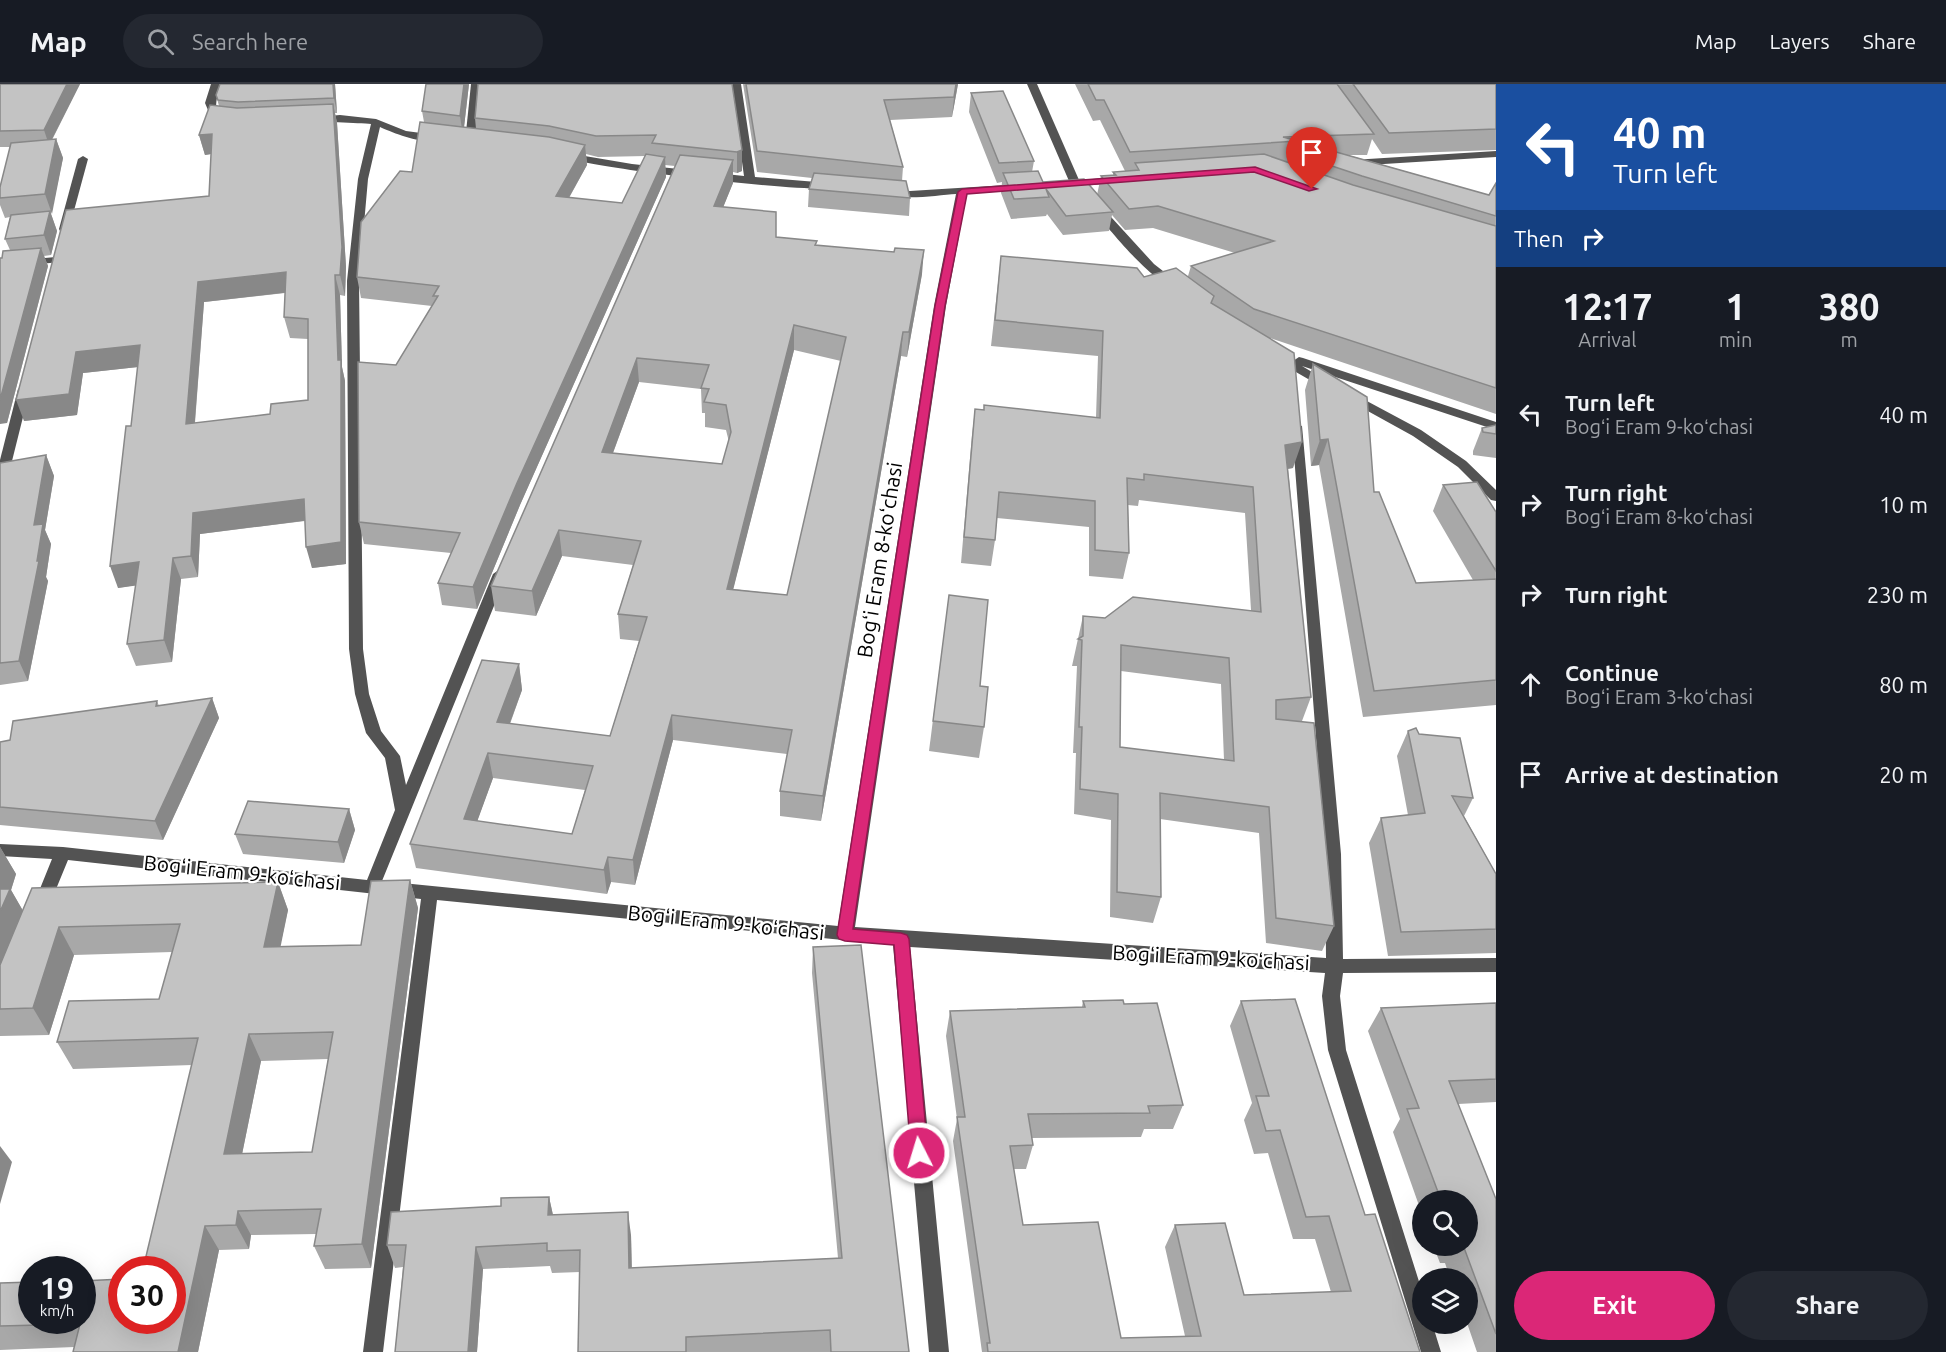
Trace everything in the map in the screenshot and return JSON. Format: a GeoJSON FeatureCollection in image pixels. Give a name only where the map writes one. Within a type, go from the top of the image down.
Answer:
{"type":"FeatureCollection","features":[{"type":"Feature","properties":{"kind":"street"},"geometry":{"type":"LineString","coordinates":[[216,84],[210,103],[216,120],[234,122]]}},
{"type":"Feature","properties":{"kind":"street"},"geometry":{"type":"LineString","coordinates":[[459,141],[477,84]]}},
{"type":"Feature","properties":{"kind":"street"},"geometry":{"type":"LineString","coordinates":[[736,84],[750,179]]}},
{"type":"Feature","properties":{"kind":"street"},"geometry":{"type":"LineString","coordinates":[[1032,84],[1075,183],[1150,266],[1183,292]]}},
{"type":"Feature","properties":{"kind":"street"},"geometry":{"type":"LineString","coordinates":[[309,120],[340,118],[376,122],[404,134],[482,144]]}},
{"type":"Feature","properties":{"kind":"street"},"geometry":{"type":"LineString","coordinates":[[376,122],[363,178],[353,281],[356,649],[362,694],[374,733],[392,756],[403,810]]}},
{"type":"Feature","properties":{"kind":"street"},"geometry":{"type":"LineString","coordinates":[[551,152],[673,178],[750,179],[841,187]]}},
{"type":"Feature","properties":{"kind":"street"},"geometry":{"type":"LineString","coordinates":[[1373,152],[1380,162]]}},
{"type":"Feature","properties":{"kind":"street"},"geometry":{"type":"LineString","coordinates":[[1346,164],[1496,154]]}},
{"type":"Feature","properties":{"kind":"street"},"geometry":{"type":"LineString","coordinates":[[0,265],[58,254],[83,159]]}},
{"type":"Feature","properties":{"kind":"street"},"geometry":{"type":"LineString","coordinates":[[1052,185],[1131,179]]}},
{"type":"Feature","properties":{"kind":"street"},"geometry":{"type":"LineString","coordinates":[[876,190],[910,194],[1030,187]]}},
{"type":"Feature","properties":{"kind":"street","name":"Bogʻi Eram 8-koʻchasi"},"geometry":{"type":"LineString","coordinates":[[845,935],[940,306],[962,192]]}},
{"type":"Feature","properties":{"kind":"street"},"geometry":{"type":"LineString","coordinates":[[1496,426],[1264,350],[1417,433],[1462,464],[1496,498]]}},
{"type":"Feature","properties":{"kind":"street"},"geometry":{"type":"LineString","coordinates":[[1294,366],[1295,389]]}},
{"type":"Feature","properties":{"kind":"street"},"geometry":{"type":"LineString","coordinates":[[0,485],[28,373]]}},
{"type":"Feature","properties":{"kind":"street"},"geometry":{"type":"LineString","coordinates":[[1297,412],[1333,854],[1335,966],[1496,965]]}},
{"type":"Feature","properties":{"kind":"street"},"geometry":{"type":"LineString","coordinates":[[372,887],[507,559]]}},
{"type":"Feature","properties":{"kind":"street","name":"Bogʻi Eram 9-koʻchasi"},"geometry":{"type":"LineString","coordinates":[[0,850],[63,853],[845,935],[1335,966],[1330,996],[1336,1050],[1412,1291]]}},
{"type":"Feature","properties":{"kind":"street"},"geometry":{"type":"LineString","coordinates":[[36,918],[63,853]]}},
{"type":"Feature","properties":{"kind":"street"},"geometry":{"type":"LineString","coordinates":[[373,1352],[430,893]]}},
{"type":"Feature","properties":{"kind":"street"},"geometry":{"type":"LineString","coordinates":[[901,939],[939,1352]]}},
{"type":"Feature","properties":{"kind":"street","name":"Bogʻi Eram 9-koʻchasi"},"geometry":{"type":"LineString","coordinates":[[1425,1334],[1431,1352]]}},
{"type":"Feature","properties":{"kind":"building"},"geometry":{"type":"Polygon","coordinates":[[[0,84],[67,84],[44,130],[0,131],[0,84]]]}},
{"type":"Feature","properties":{"kind":"building"},"geometry":{"type":"Polygon","coordinates":[[[220,84],[333,84],[334,98],[238,102],[218,100],[216,95],[220,84]]]}},
{"type":"Feature","properties":{"kind":"building"},"geometry":{"type":"Polygon","coordinates":[[[426,84],[464,84],[460,116],[422,111],[426,84]]]}},
{"type":"Feature","properties":{"kind":"building"},"geometry":{"type":"Polygon","coordinates":[[[478,84],[732,84],[742,150],[737,152],[652,143],[656,135],[596,136],[549,126],[475,118],[478,84]]]}},
{"type":"Feature","properties":{"kind":"building"},"geometry":{"type":"Polygon","coordinates":[[[746,84],[956,84],[954,97],[884,100],[903,167],[757,151],[746,84]]]}},
{"type":"Feature","properties":{"kind":"building"},"geometry":{"type":"Polygon","coordinates":[[[1088,84],[1337,84],[1374,134],[1283,137],[1298,141],[1130,152],[1104,100],[1096,100],[1088,84]]]}},
{"type":"Feature","properties":{"kind":"building"},"geometry":{"type":"Polygon","coordinates":[[[1353,84],[1496,84],[1496,129],[1389,133],[1353,84]]]}},
{"type":"Feature","properties":{"kind":"building"},"geometry":{"type":"Polygon","coordinates":[[[1003,91],[1034,161],[999,163],[971,93],[1003,91]]]}},
{"type":"Feature","properties":{"kind":"building"},"geometry":{"type":"Polygon","coordinates":[[[333,104],[342,247],[340,275],[335,275],[338,360],[341,360],[341,542],[306,547],[304,499],[193,513],[191,556],[173,558],[164,640],[127,644],[139,562],[110,566],[126,426],[131,426],[140,345],[76,352],[69,394],[16,400],[66,210],[209,196],[212,134],[199,135],[210,105],[237,108],[333,104]],[[286,272],[198,282],[186,424],[270,414],[271,404],[308,400],[308,319],[284,317],[286,272]]]}},
{"type":"Feature","properties":{"kind":"building"},"geometry":{"type":"Polygon","coordinates":[[[420,122],[549,137],[585,145],[556,196],[622,203],[646,154],[665,157],[517,483],[473,587],[438,583],[460,533],[359,522],[358,362],[396,365],[438,296],[433,296],[439,286],[357,277],[361,222],[400,171],[412,172],[420,122]]]}},
{"type":"Feature","properties":{"kind":"building"},"geometry":{"type":"Polygon","coordinates":[[[56,139],[45,194],[0,198],[0,187],[11,143],[56,139]]]}},
{"type":"Feature","properties":{"kind":"building"},"geometry":{"type":"Polygon","coordinates":[[[1329,150],[1489,195],[1496,183],[1496,216],[1290,152],[1329,150]]]}},
{"type":"Feature","properties":{"kind":"building"},"geometry":{"type":"Polygon","coordinates":[[[1264,154],[1353,185],[1496,226],[1496,388],[1254,309],[1191,266],[1274,241],[1158,206],[1129,209],[1101,176],[1116,175],[1113,172],[1139,170],[1135,163],[1264,154]]]}},
{"type":"Feature","properties":{"kind":"building"},"geometry":{"type":"Polygon","coordinates":[[[680,155],[733,160],[714,206],[776,212],[776,237],[817,241],[815,245],[894,252],[895,248],[924,250],[909,332],[903,332],[823,796],[780,791],[792,730],[672,715],[633,860],[608,857],[604,870],[410,844],[482,660],[519,664],[497,722],[610,736],[647,617],[618,614],[641,541],[559,530],[532,591],[491,586],[680,155]],[[794,325],[727,589],[787,595],[846,337],[794,325]],[[637,358],[602,452],[722,464],[731,432],[726,405],[704,402],[709,389],[701,388],[709,365],[637,358]],[[488,753],[464,819],[572,834],[593,766],[488,753]]]}},
{"type":"Feature","properties":{"kind":"building"},"geometry":{"type":"Polygon","coordinates":[[[1038,171],[1043,182],[1084,179],[1113,212],[1066,216],[1046,189],[1049,197],[1014,199],[1003,173],[1038,171]]]}},
{"type":"Feature","properties":{"kind":"building"},"geometry":{"type":"Polygon","coordinates":[[[814,173],[906,181],[910,198],[809,189],[814,173]]]}},
{"type":"Feature","properties":{"kind":"building"},"geometry":{"type":"Polygon","coordinates":[[[50,211],[44,235],[5,239],[11,215],[50,211]]]}},
{"type":"Feature","properties":{"kind":"building"},"geometry":{"type":"Polygon","coordinates":[[[41,248],[0,400],[0,258],[2,258],[3,251],[41,248]]]}},
{"type":"Feature","properties":{"kind":"building"},"geometry":{"type":"Polygon","coordinates":[[[1001,256],[1137,268],[1144,277],[1176,268],[1214,296],[1211,303],[1294,353],[1302,442],[1285,445],[1311,697],[1276,700],[1276,719],[1314,723],[1334,926],[1276,918],[1269,807],[1160,793],[1161,897],[1117,892],[1118,794],[1080,789],[1082,727],[1079,727],[1082,640],[1078,639],[1083,636],[1083,616],[1105,618],[1133,597],[1261,612],[1253,487],[1144,474],[1144,480],[1127,478],[1129,553],[1095,550],[1095,501],[999,492],[995,540],[964,537],[975,409],[984,410],[984,405],[1100,418],[1103,331],[995,320],[1001,256]],[[1121,645],[1120,747],[1234,761],[1229,658],[1121,645]]]}},
{"type":"Feature","properties":{"kind":"building"},"geometry":{"type":"Polygon","coordinates":[[[1313,364],[1367,397],[1374,492],[1379,492],[1416,583],[1496,579],[1496,680],[1374,691],[1328,439],[1320,440],[1313,364]]]}},
{"type":"Feature","properties":{"kind":"building"},"geometry":{"type":"Polygon","coordinates":[[[1496,425],[1496,434],[1483,432],[1482,428],[1496,425]]]}},
{"type":"Feature","properties":{"kind":"building"},"geometry":{"type":"Polygon","coordinates":[[[46,455],[34,525],[43,524],[37,561],[39,561],[19,661],[0,663],[0,463],[46,455]]]}},
{"type":"Feature","properties":{"kind":"building"},"geometry":{"type":"Polygon","coordinates":[[[1477,482],[1496,512],[1496,571],[1443,485],[1477,482]]]}},
{"type":"Feature","properties":{"kind":"building"},"geometry":{"type":"Polygon","coordinates":[[[949,595],[988,600],[980,686],[988,687],[984,727],[933,721],[949,595]]]}},
{"type":"Feature","properties":{"kind":"building"},"geometry":{"type":"Polygon","coordinates":[[[212,698],[155,821],[0,807],[0,742],[10,740],[13,721],[157,701],[156,706],[212,698]]]}},
{"type":"Feature","properties":{"kind":"building"},"geometry":{"type":"Polygon","coordinates":[[[1416,728],[1419,734],[1460,738],[1473,798],[1452,796],[1496,874],[1496,929],[1401,932],[1381,818],[1425,813],[1408,731],[1416,728]]]}},
{"type":"Feature","properties":{"kind":"building"},"geometry":{"type":"Polygon","coordinates":[[[248,801],[349,809],[338,842],[235,834],[248,801]]]}},
{"type":"Feature","properties":{"kind":"building"},"geometry":{"type":"Polygon","coordinates":[[[410,880],[362,1244],[314,1246],[321,1209],[238,1211],[236,1225],[205,1226],[186,1315],[186,1256],[146,1256],[198,1038],[57,1042],[69,1001],[159,999],[180,924],[59,927],[33,1008],[0,1009],[0,965],[32,888],[278,882],[264,947],[361,945],[371,881],[410,880]],[[333,1032],[249,1034],[224,1154],[312,1152],[333,1032]]]}},
{"type":"Feature","properties":{"kind":"building"},"geometry":{"type":"Polygon","coordinates":[[[0,889],[10,889],[0,912],[0,889]]]}},
{"type":"Feature","properties":{"kind":"building"},"geometry":{"type":"Polygon","coordinates":[[[861,945],[909,1352],[831,1352],[830,1330],[686,1337],[686,1352],[578,1352],[580,1250],[547,1251],[547,1243],[476,1247],[468,1352],[395,1352],[406,1245],[387,1245],[391,1212],[501,1206],[501,1198],[549,1197],[548,1215],[628,1212],[629,1268],[842,1258],[813,947],[861,945]]]}},
{"type":"Feature","properties":{"kind":"building"},"geometry":{"type":"Polygon","coordinates":[[[1295,999],[1365,1215],[1375,1214],[1412,1327],[1412,1334],[1414,1334],[1420,1352],[988,1352],[987,1343],[990,1343],[957,1117],[965,1117],[950,1011],[1085,1007],[1083,1001],[1123,1000],[1124,1004],[1157,1003],[1183,1105],[1148,1106],[1150,1113],[1028,1114],[1033,1145],[1010,1146],[1023,1225],[1098,1222],[1121,1338],[1201,1336],[1175,1225],[1225,1223],[1244,1295],[1351,1291],[1329,1216],[1306,1217],[1280,1130],[1266,1131],[1256,1096],[1269,1096],[1241,1001],[1295,999]]]}},
{"type":"Feature","properties":{"kind":"building"},"geometry":{"type":"Polygon","coordinates":[[[1496,1003],[1496,1079],[1449,1081],[1496,1199],[1496,1334],[1478,1285],[1478,1268],[1472,1268],[1467,1256],[1478,1256],[1478,1190],[1437,1190],[1407,1109],[1419,1108],[1381,1008],[1496,1003]]]}},
{"type":"Feature","properties":{"kind":"building"},"geometry":{"type":"Polygon","coordinates":[[[96,1280],[108,1280],[108,1334],[182,1334],[178,1352],[73,1352],[78,1334],[96,1334],[96,1280]]]}},
{"type":"Feature","properties":{"kind":"building"},"geometry":{"type":"Polygon","coordinates":[[[18,1282],[18,1326],[0,1326],[0,1283],[18,1282]]]}},
{"type":"Feature","properties":{"kind":"route"},"geometry":{"type":"LineString","coordinates":[[919,1153],[901,939],[845,935],[940,306],[962,192],[1255,170],[1312,189]]}}]}
